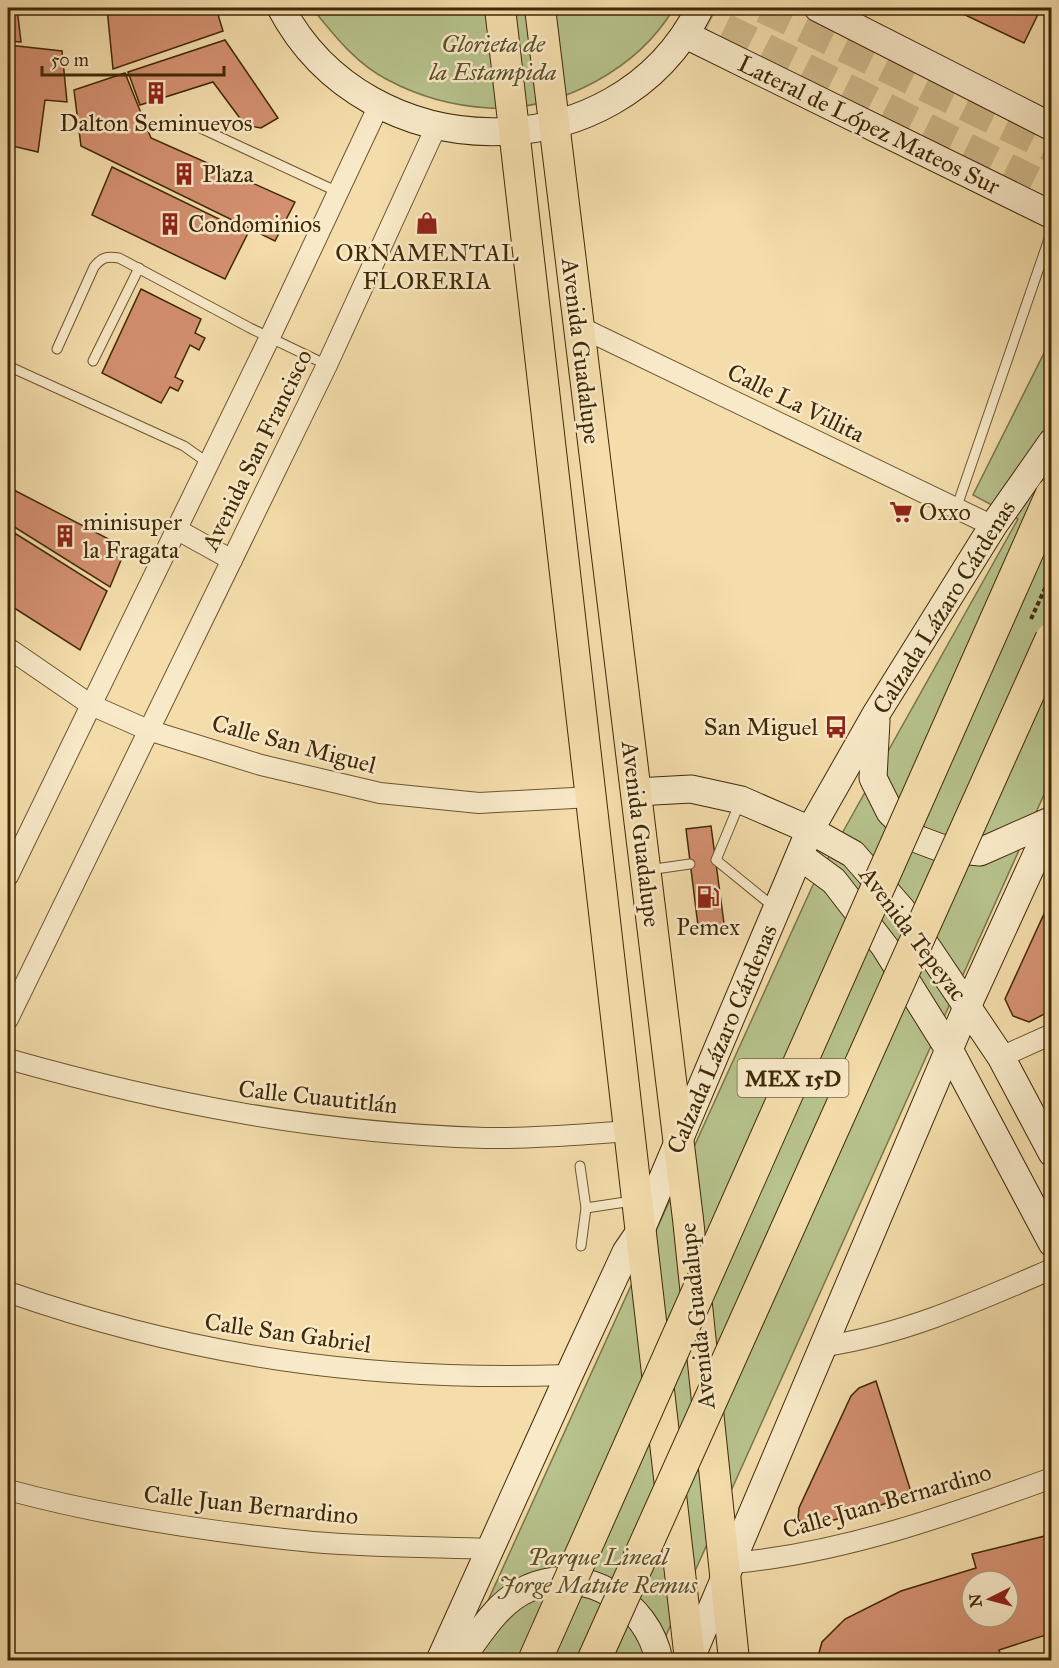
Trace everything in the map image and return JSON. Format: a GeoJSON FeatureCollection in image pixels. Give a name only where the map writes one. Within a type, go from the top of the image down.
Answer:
{"type":"FeatureCollection","features":[{"type":"Feature","properties":{"kind":"highway","name":"Calzada Lázaro Cárdenas"},"geometry":{"type":"LineString","coordinates":[[535,1660],[1052,495]]}},
{"type":"Feature","properties":{"kind":"highway","name":"MEX 15D"},"geometry":{"type":"LineString","coordinates":[[594,1660],[1052,639]]}},
{"type":"Feature","properties":{"kind":"main road","name":"Avenida Guadalupe"},"geometry":{"type":"LineString","coordinates":[[500,8],[516,131],[690,1660]]}},
{"type":"Feature","properties":{"kind":"main road","name":"Avenida Guadalupe"},"geometry":{"type":"LineString","coordinates":[[540,8],[678,1140],[728,1573],[734,1660]]}},
{"type":"Feature","properties":{"kind":"street"},"geometry":{"type":"LineString","coordinates":[[281,8],[314,55],[345,83],[379,105],[436,127],[492,132],[553,126],[604,106],[656,70],[686,35],[700,8]]}},
{"type":"Feature","properties":{"kind":"street"},"geometry":{"type":"LineString","coordinates":[[818,8],[1052,128]]}},
{"type":"Feature","properties":{"kind":"street","name":"Lateral de López Mateos Sur"},"geometry":{"type":"LineString","coordinates":[[686,35],[1052,215]]}},
{"type":"Feature","properties":{"kind":"street","name":"Avenida San Francisco"},"geometry":{"type":"LineString","coordinates":[[8,876],[270,337],[379,105]]}},
{"type":"Feature","properties":{"kind":"street","name":"Avenida San Francisco"},"geometry":{"type":"LineString","coordinates":[[8,1019],[327,365],[436,127]]}},
{"type":"Feature","properties":{"kind":"street","name":"Calle La Villita"},"geometry":{"type":"LineString","coordinates":[[578,326],[993,526]]}},
{"type":"Feature","properties":{"kind":"street","name":"Calzada Lázaro Cárdenas"},"geometry":{"type":"LineString","coordinates":[[440,1660],[626,1252],[641,1230],[778,911],[810,830],[876,714],[993,526],[1052,442]]}},
{"type":"Feature","properties":{"kind":"street"},"geometry":{"type":"LineString","coordinates":[[176,529],[232,560]]}},
{"type":"Feature","properties":{"kind":"street","name":"Calle San Miguel"},"geometry":{"type":"LineString","coordinates":[[8,648],[91,705],[148,730],[261,765],[380,793],[479,803],[592,797]]}},
{"type":"Feature","properties":{"kind":"street"},"geometry":{"type":"LineString","coordinates":[[876,714],[873,778],[890,812],[917,839],[941,848],[980,852],[1052,820]]}},
{"type":"Feature","properties":{"kind":"street","name":"Avenida Tepeyac"},"geometry":{"type":"LineString","coordinates":[[636,792],[691,789],[741,800],[810,830],[853,854],[902,910],[1001,1057],[1052,1153]]}},
{"type":"Feature","properties":{"kind":"street"},"geometry":{"type":"LineString","coordinates":[[690,1660],[950,1051],[967,1006],[1052,820]]}},
{"type":"Feature","properties":{"kind":"street","name":"Avenida Tepeyac"},"geometry":{"type":"LineString","coordinates":[[800,856],[834,881],[885,947],[950,1051],[1052,1243]]}},
{"type":"Feature","properties":{"kind":"street"},"geometry":{"type":"LineString","coordinates":[[1001,1057],[1052,1034]]}},
{"type":"Feature","properties":{"kind":"street","name":"Calle Cuautitlán"},"geometry":{"type":"LineString","coordinates":[[8,1059],[158,1099],[255,1118],[486,1138],[630,1131]]}},
{"type":"Feature","properties":{"kind":"street"},"geometry":{"type":"LineString","coordinates":[[825,1346],[855,1341],[961,1309],[1052,1269]]}},
{"type":"Feature","properties":{"kind":"street","name":"Calle San Gabriel"},"geometry":{"type":"LineString","coordinates":[[8,1292],[142,1333],[230,1353],[311,1365],[414,1376],[494,1378],[569,1375]]}},
{"type":"Feature","properties":{"kind":"street","name":"Calle Juan Bernardino"},"geometry":{"type":"LineString","coordinates":[[728,1573],[820,1551],[966,1509],[1052,1478]]}},
{"type":"Feature","properties":{"kind":"street","name":"Calle Juan Bernardino"},"geometry":{"type":"LineString","coordinates":[[8,1490],[60,1504],[230,1533],[316,1542],[491,1549]]}},
{"type":"Feature","properties":{"kind":"street"},"geometry":{"type":"LineString","coordinates":[[460,1660],[503,1604],[528,1588],[546,1582],[578,1581],[609,1590],[632,1608],[650,1631],[659,1660]]}},
{"type":"Feature","properties":{"kind":"lane"},"geometry":{"type":"LineString","coordinates":[[194,125],[338,192]]}},
{"type":"Feature","properties":{"kind":"lane"},"geometry":{"type":"LineString","coordinates":[[956,509],[1052,230]]}},
{"type":"Feature","properties":{"kind":"lane"},"geometry":{"type":"LineString","coordinates":[[57,349],[94,267],[100,259],[110,256],[139,268],[327,365]]}},
{"type":"Feature","properties":{"kind":"lane"},"geometry":{"type":"LineString","coordinates":[[93,361],[139,268]]}},
{"type":"Feature","properties":{"kind":"lane"},"geometry":{"type":"LineString","coordinates":[[8,366],[184,446],[208,463]]}},
{"type":"Feature","properties":{"kind":"lane"},"geometry":{"type":"LineString","coordinates":[[741,800],[716,860],[778,911]]}},
{"type":"Feature","properties":{"kind":"lane"},"geometry":{"type":"LineString","coordinates":[[646,870],[690,864]]}},
{"type":"Feature","properties":{"kind":"lane"},"geometry":{"type":"LineString","coordinates":[[580,1166],[586,1208],[581,1246]]}},
{"type":"Feature","properties":{"kind":"lane"},"geometry":{"type":"LineString","coordinates":[[586,1208],[637,1200]]}},
{"type":"Feature","properties":{"kind":"green space","name":"Glorieta de la Estampida"},"geometry":{"type":"Polygon","coordinates":[[[312,8],[674,8],[659,30],[640,50],[595,82],[569,94],[543,102],[516,107],[489,108],[437,99],[388,80],[356,57],[312,8]]]}},
{"type":"Feature","properties":{"kind":"green space","name":"Parque Lineal Jorge Matute Remus"},"geometry":{"type":"Polygon","coordinates":[[[1051,339],[1051,779],[655,1660],[461,1660],[812,887],[1018,519],[973,495],[1051,339]]]}},
{"type":"Feature","properties":{"kind":"building"},"geometry":{"type":"Polygon","coordinates":[[[8,8],[17,8],[21,42],[8,41],[8,8]]]}},
{"type":"Feature","properties":{"kind":"building"},"geometry":{"type":"Polygon","coordinates":[[[107,8],[216,8],[223,31],[113,69],[107,8]]]}},
{"type":"Feature","properties":{"kind":"building"},"geometry":{"type":"Polygon","coordinates":[[[967,8],[1041,8],[1024,43],[963,14],[967,8]]]}},
{"type":"Feature","properties":{"kind":"building","name":"Dalton Seminuevos"},"geometry":{"type":"Polygon","coordinates":[[[225,40],[278,118],[261,128],[245,125],[213,82],[140,105],[128,72],[225,40]]]}},
{"type":"Feature","properties":{"kind":"building"},"geometry":{"type":"Polygon","coordinates":[[[8,45],[62,51],[67,102],[45,100],[38,152],[8,145],[8,45]]]}},
{"type":"Feature","properties":{"kind":"building","name":"Plaza"},"geometry":{"type":"Polygon","coordinates":[[[125,73],[151,138],[295,202],[275,241],[81,146],[74,90],[125,73]]]}},
{"type":"Feature","properties":{"kind":"building","name":"Condominios"},"geometry":{"type":"Polygon","coordinates":[[[112,167],[248,233],[225,279],[92,215],[112,167]]]}},
{"type":"Feature","properties":{"kind":"building"},"geometry":{"type":"Polygon","coordinates":[[[141,289],[201,319],[195,333],[205,338],[199,350],[190,345],[175,377],[183,381],[178,391],[170,387],[161,403],[102,373],[141,289]]]}},
{"type":"Feature","properties":{"kind":"building","name":"minisuper la Fragata"},"geometry":{"type":"Polygon","coordinates":[[[8,487],[126,548],[110,587],[8,523],[8,487]]]}},
{"type":"Feature","properties":{"kind":"building"},"geometry":{"type":"Polygon","coordinates":[[[8,528],[15,533],[8,544],[8,528]]]}},
{"type":"Feature","properties":{"kind":"building"},"geometry":{"type":"Polygon","coordinates":[[[16,534],[107,591],[80,650],[8,604],[8,547],[16,534]]]}},
{"type":"Feature","properties":{"kind":"building","name":"Pemex"},"geometry":{"type":"Polygon","coordinates":[[[711,826],[725,931],[699,934],[686,829],[711,826]]]}},
{"type":"Feature","properties":{"kind":"building"},"geometry":{"type":"Polygon","coordinates":[[[1049,903],[1052,904],[1052,1010],[1029,1022],[1013,1016],[1005,999],[1049,903]]]}},
{"type":"Feature","properties":{"kind":"building"},"geometry":{"type":"Polygon","coordinates":[[[876,1381],[912,1495],[806,1529],[798,1519],[799,1508],[851,1396],[859,1388],[876,1381]]]}},
{"type":"Feature","properties":{"kind":"building"},"geometry":{"type":"Polygon","coordinates":[[[1049,1535],[1052,1633],[999,1650],[1002,1660],[817,1660],[822,1642],[845,1619],[901,1591],[960,1573],[960,1629],[1020,1629],[1020,1569],[973,1569],[976,1568],[972,1554],[1049,1535]]]}},
{"type":"Feature","properties":{"kind":"tunnel"},"geometry":{"type":"LineString","coordinates":[[684,8],[1052,190]]}},
{"type":"Feature","properties":{"kind":"tunnel"},"geometry":{"type":"LineString","coordinates":[[763,8],[1052,148]]}},
{"type":"Feature","properties":{"kind":"place","name":"Dalton Seminuevos"},"geometry":{"type":"Point","coordinates":[156,93]}},
{"type":"Feature","properties":{"kind":"place","name":"Plaza"},"geometry":{"type":"Point","coordinates":[184,174]}},
{"type":"Feature","properties":{"kind":"place","name":"ORNAMENTAL FLORERIA"},"geometry":{"type":"Point","coordinates":[427,223]}},
{"type":"Feature","properties":{"kind":"place","name":"Condominios"},"geometry":{"type":"Point","coordinates":[170,224]}},
{"type":"Feature","properties":{"kind":"place","name":"Oxxo"},"geometry":{"type":"Point","coordinates":[901,512]}},
{"type":"Feature","properties":{"kind":"place","name":"minisuper la Fragata"},"geometry":{"type":"Point","coordinates":[65,536]}},
{"type":"Feature","properties":{"kind":"place","name":"San Miguel"},"geometry":{"type":"Point","coordinates":[836,727]}},
{"type":"Feature","properties":{"kind":"place","name":"Pemex"},"geometry":{"type":"Point","coordinates":[708,897]}}]}
